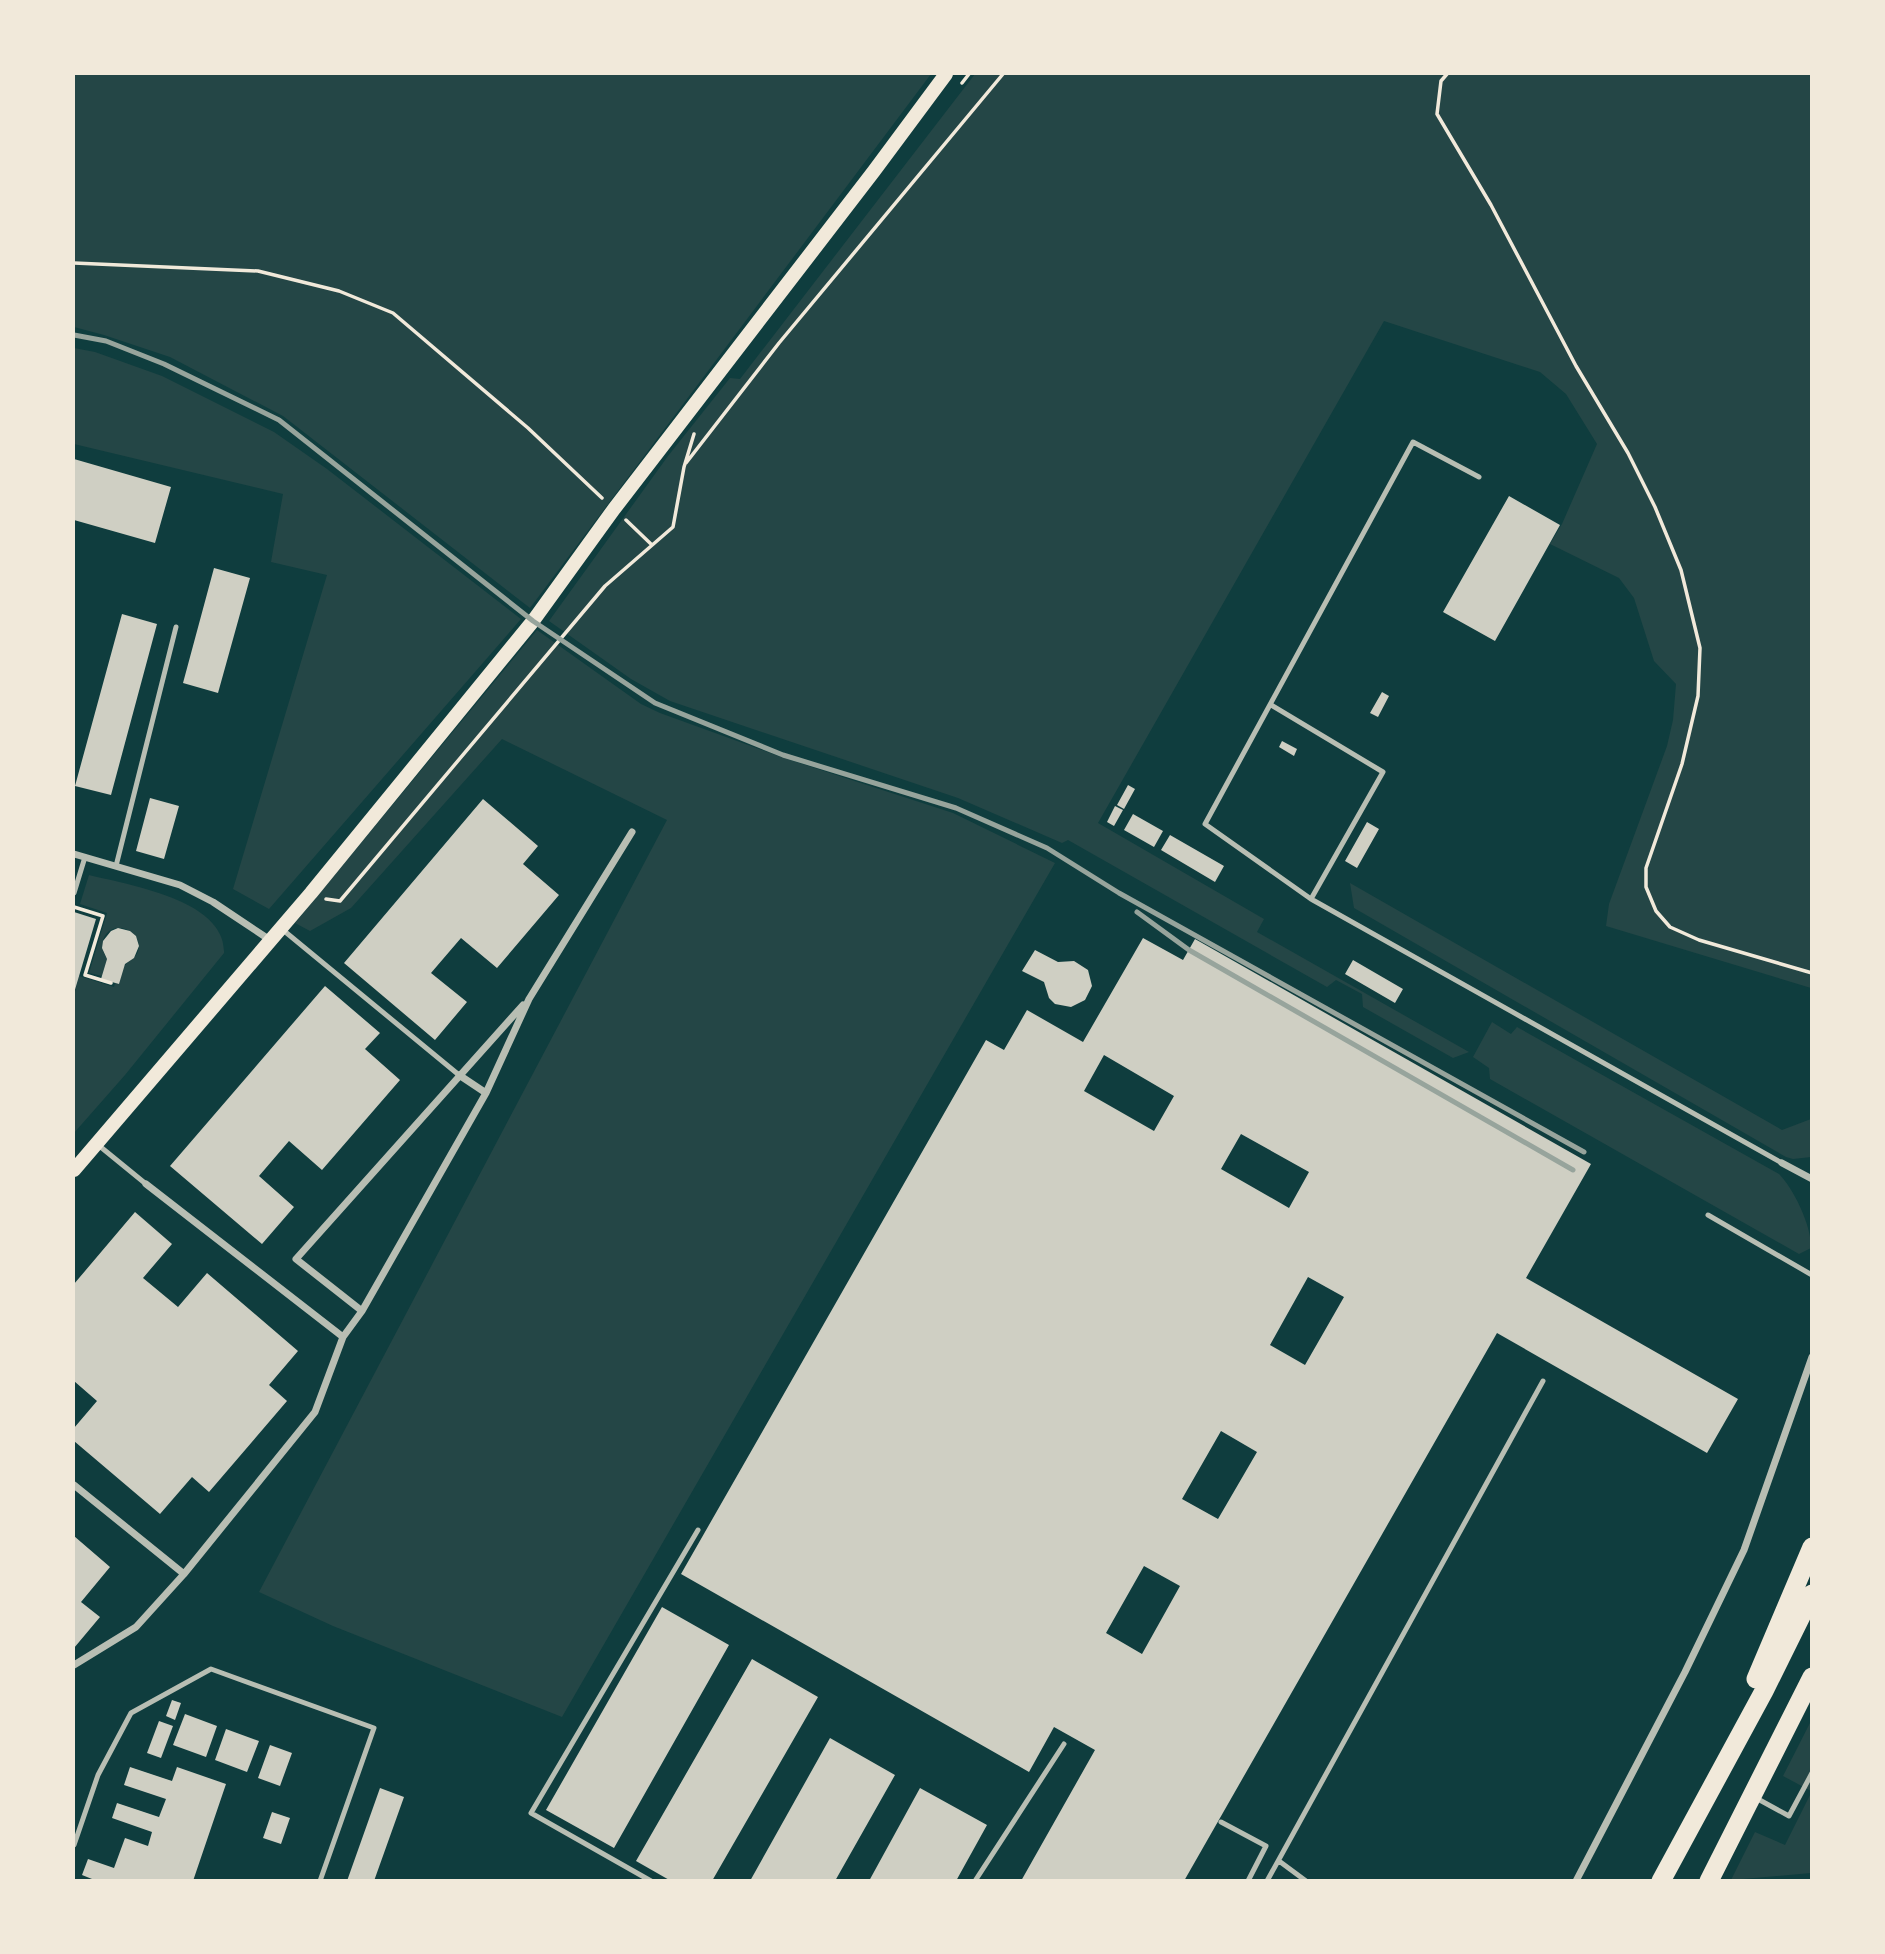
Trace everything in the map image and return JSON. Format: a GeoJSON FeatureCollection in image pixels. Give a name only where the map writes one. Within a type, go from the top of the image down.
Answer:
{"type":"FeatureCollection","features":[{"type":"Feature","properties":{"kind":"highway"},"geometry":{"type":"LineString","coordinates":[[1694,1821],[1811,1547]]}},
{"type":"Feature","properties":{"kind":"highway"},"geometry":{"type":"LineString","coordinates":[[1661,1881],[1764,1691],[1811,1594]]}},
{"type":"Feature","properties":{"kind":"highway"},"geometry":{"type":"LineString","coordinates":[[1709,1881],[1811,1677]]}},
{"type":"Feature","properties":{"kind":"main road"},"geometry":{"type":"LineString","coordinates":[[74,1170],[311,893],[533,621],[614,509],[843,213],[946,74]]}},
{"type":"Feature","properties":{"kind":"street"},"geometry":{"type":"LineString","coordinates":[[74,1665],[136,1627],[184,1574],[315,1412],[343,1337],[362,1311],[486,1093],[529,999],[632,832]]}},
{"type":"Feature","properties":{"kind":"street"},"geometry":{"type":"LineString","coordinates":[[74,854],[180,886],[213,902],[270,940]]}},
{"type":"Feature","properties":{"kind":"street"},"geometry":{"type":"LineString","coordinates":[[362,1311],[296,1259],[458,1075],[529,999]]}},
{"type":"Feature","properties":{"kind":"street"},"geometry":{"type":"LineString","coordinates":[[458,1075],[486,1093]]}},
{"type":"Feature","properties":{"kind":"street"},"geometry":{"type":"LineString","coordinates":[[1782,1163],[1811,1179]]}},
{"type":"Feature","properties":{"kind":"street"},"geometry":{"type":"LineString","coordinates":[[146,1184],[343,1337]]}},
{"type":"Feature","properties":{"kind":"street"},"geometry":{"type":"LineString","coordinates":[[1576,1881],[1685,1672],[1744,1550],[1811,1357]]}},
{"type":"Feature","properties":{"kind":"street"},"geometry":{"type":"LineString","coordinates":[[74,1485],[184,1574]]}},
{"type":"Feature","properties":{"kind":"lane"},"geometry":{"type":"LineString","coordinates":[[1479,477],[1413,442],[1205,824],[1311,899],[1782,1163]]}},
{"type":"Feature","properties":{"kind":"lane"},"geometry":{"type":"LineString","coordinates":[[116,866],[176,627]]}},
{"type":"Feature","properties":{"kind":"lane"},"geometry":{"type":"LineString","coordinates":[[1272,705],[1383,772],[1311,899]]}},
{"type":"Feature","properties":{"kind":"lane"},"geometry":{"type":"LineString","coordinates":[[74,893],[85,857]]}},
{"type":"Feature","properties":{"kind":"lane"},"geometry":{"type":"LineString","coordinates":[[281,928],[458,1075]]}},
{"type":"Feature","properties":{"kind":"lane"},"geometry":{"type":"LineString","coordinates":[[96,1144],[146,1184]]}},
{"type":"Feature","properties":{"kind":"lane"},"geometry":{"type":"LineString","coordinates":[[1708,1215],[1811,1275]]}},
{"type":"Feature","properties":{"kind":"lane"},"geometry":{"type":"LineString","coordinates":[[1267,1881],[1542,1381]]}},
{"type":"Feature","properties":{"kind":"lane"},"geometry":{"type":"LineString","coordinates":[[651,1881],[531,1813],[698,1530]]}},
{"type":"Feature","properties":{"kind":"lane"},"geometry":{"type":"LineString","coordinates":[[74,1845],[98,1775],[131,1713],[211,1669],[374,1728],[320,1881]]}},
{"type":"Feature","properties":{"kind":"lane"},"geometry":{"type":"LineString","coordinates":[[975,1881],[1064,1744]]}},
{"type":"Feature","properties":{"kind":"lane"},"geometry":{"type":"LineString","coordinates":[[1753,1796],[1789,1816],[1811,1773]]}},
{"type":"Feature","properties":{"kind":"lane"},"geometry":{"type":"LineString","coordinates":[[1222,1822],[1266,1846],[1248,1881]]}},
{"type":"Feature","properties":{"kind":"lane"},"geometry":{"type":"LineString","coordinates":[[1279,1861],[1306,1881]]}},
{"type":"Feature","properties":{"kind":"path"},"geometry":{"type":"LineString","coordinates":[[311,893],[322,899],[340,901],[605,586],[673,527],[684,467],[695,451],[779,343],[1003,74]]}},
{"type":"Feature","properties":{"kind":"path"},"geometry":{"type":"LineString","coordinates":[[1447,74],[1441,81],[1437,114],[1491,205],[1576,366],[1628,453],[1655,506],[1681,570],[1700,648],[1698,696],[1682,764],[1646,868],[1646,887],[1656,911],[1670,927],[1699,940],[1811,973]]}},
{"type":"Feature","properties":{"kind":"path"},"geometry":{"type":"LineString","coordinates":[[74,263],[258,271],[339,291],[393,313],[528,428],[652,545]]}},
{"type":"Feature","properties":{"kind":"path"},"geometry":{"type":"LineString","coordinates":[[74,907],[103,916],[85,975],[111,984]]}},
{"type":"Feature","properties":{"kind":"shaded area"},"geometry":{"type":"Polygon","coordinates":[[[74,74],[931,74],[530,608],[283,416],[170,357],[74,327],[74,74]]]}},
{"type":"Feature","properties":{"kind":"shaded area"},"geometry":{"type":"Polygon","coordinates":[[[975,74],[1811,74],[1811,988],[1606,926],[1609,904],[1667,746],[1673,720],[1676,684],[1654,661],[1634,598],[1619,578],[1550,544],[1562,524],[1597,444],[1566,394],[1540,372],[1384,321],[1098,823],[1264,919],[1257,932],[1469,1052],[1453,1058],[1363,1007],[1362,994],[1336,980],[1327,987],[1068,840],[1062,843],[958,798],[670,701],[631,679],[549,621],[668,456],[730,378],[740,379],[975,74]]]}},
{"type":"Feature","properties":{"kind":"shaded area"},"geometry":{"type":"Polygon","coordinates":[[[74,348],[95,352],[162,376],[274,432],[327,469],[521,619],[269,909],[233,889],[327,575],[271,562],[283,494],[74,444],[74,348]]]}},
{"type":"Feature","properties":{"kind":"shaded area"},"geometry":{"type":"Polygon","coordinates":[[[537,630],[641,704],[660,713],[781,757],[953,813],[1055,863],[562,1717],[333,1626],[259,1592],[667,820],[502,739],[351,908],[310,931],[295,923],[537,630]]]}},
{"type":"Feature","properties":{"kind":"shaded area"},"geometry":{"type":"Polygon","coordinates":[[[89,875],[150,890],[193,908],[209,920],[220,935],[224,953],[74,1133],[74,995],[79,976],[114,987],[115,983],[119,984],[126,964],[136,955],[139,947],[130,931],[120,928],[111,930],[103,939],[107,959],[102,976],[89,973],[107,913],[80,904],[89,875]]]}},
{"type":"Feature","properties":{"kind":"shaded area"},"geometry":{"type":"Polygon","coordinates":[[[1350,883],[1782,1130],[1811,1119],[1811,1157],[1786,1157],[1354,908],[1350,883]]]}},
{"type":"Feature","properties":{"kind":"shaded area"},"geometry":{"type":"Polygon","coordinates":[[[1492,1022],[1511,1034],[1517,1027],[1779,1174],[1801,1209],[1809,1230],[1811,1248],[1799,1254],[1490,1079],[1489,1068],[1473,1057],[1492,1022]]]}},
{"type":"Feature","properties":{"kind":"shaded area"},"geometry":{"type":"Polygon","coordinates":[[[1811,1721],[1811,1791],[1783,1776],[1811,1721]]]}},
{"type":"Feature","properties":{"kind":"shaded area"},"geometry":{"type":"Polygon","coordinates":[[[1811,1793],[1811,1873],[1731,1880],[1755,1832],[1785,1845],[1811,1793]]]}},
{"type":"Feature","properties":{"kind":"building"},"geometry":{"type":"Polygon","coordinates":[[[74,459],[171,487],[155,543],[74,520],[74,459]]]}},
{"type":"Feature","properties":{"kind":"building"},"geometry":{"type":"Polygon","coordinates":[[[1509,496],[1560,525],[1495,641],[1443,612],[1509,496]]]}},
{"type":"Feature","properties":{"kind":"building"},"geometry":{"type":"Polygon","coordinates":[[[214,568],[250,578],[218,693],[183,683],[214,568]]]}},
{"type":"Feature","properties":{"kind":"building"},"geometry":{"type":"Polygon","coordinates":[[[122,614],[157,624],[111,795],[75,786],[122,614]]]}},
{"type":"Feature","properties":{"kind":"building"},"geometry":{"type":"Polygon","coordinates":[[[1382,692],[1389,696],[1378,717],[1370,713],[1382,692]]]}},
{"type":"Feature","properties":{"kind":"building"},"geometry":{"type":"Polygon","coordinates":[[[1282,741],[1297,749],[1294,756],[1279,747],[1282,741]]]}},
{"type":"Feature","properties":{"kind":"building"},"geometry":{"type":"Polygon","coordinates":[[[1128,785],[1135,789],[1124,809],[1117,805],[1128,785]]]}},
{"type":"Feature","properties":{"kind":"building"},"geometry":{"type":"Polygon","coordinates":[[[150,798],[179,806],[164,859],[136,851],[150,798]]]}},
{"type":"Feature","properties":{"kind":"building"},"geometry":{"type":"Polygon","coordinates":[[[483,799],[538,846],[523,864],[559,895],[497,968],[461,938],[431,973],[467,1002],[435,1040],[344,963],[483,799]]]}},
{"type":"Feature","properties":{"kind":"building"},"geometry":{"type":"Polygon","coordinates":[[[1115,806],[1123,810],[1114,826],[1107,822],[1115,806]]]}},
{"type":"Feature","properties":{"kind":"building"},"geometry":{"type":"Polygon","coordinates":[[[1133,814],[1163,831],[1154,847],[1124,830],[1133,814]]]}},
{"type":"Feature","properties":{"kind":"building"},"geometry":{"type":"Polygon","coordinates":[[[1367,822],[1379,829],[1357,868],[1345,861],[1367,822]]]}},
{"type":"Feature","properties":{"kind":"building"},"geometry":{"type":"Polygon","coordinates":[[[1170,835],[1224,866],[1215,882],[1161,850],[1170,835]]]}},
{"type":"Feature","properties":{"kind":"building"},"geometry":{"type":"Polygon","coordinates":[[[74,912],[96,919],[74,993],[74,912]]]}},
{"type":"Feature","properties":{"kind":"building"},"geometry":{"type":"Polygon","coordinates":[[[118,928],[130,931],[136,936],[139,946],[134,958],[125,964],[119,984],[101,979],[107,959],[102,948],[103,941],[111,931],[118,928]]]}},
{"type":"Feature","properties":{"kind":"building"},"geometry":{"type":"Polygon","coordinates":[[[1143,938],[1183,960],[1195,939],[1591,1164],[1526,1278],[1738,1399],[1707,1453],[1497,1333],[1184,1881],[1021,1881],[1095,1750],[1054,1727],[1029,1772],[681,1574],[986,1040],[1004,1050],[1027,1010],[1083,1042],[1143,938]],[[1104,1055],[1084,1091],[1154,1131],[1174,1096],[1104,1055]],[[1241,1134],[1221,1169],[1289,1208],[1309,1172],[1241,1134]],[[1308,1277],[1270,1345],[1305,1365],[1344,1297],[1308,1277]],[[1221,1431],[1182,1499],[1218,1519],[1257,1452],[1221,1431]],[[1144,1566],[1106,1633],[1142,1654],[1180,1586],[1144,1566]]]}},
{"type":"Feature","properties":{"kind":"building"},"geometry":{"type":"Polygon","coordinates":[[[1035,950],[1058,962],[1074,961],[1088,970],[1092,986],[1085,1000],[1071,1007],[1055,1004],[1049,998],[1044,982],[1022,971],[1035,950]]]}},
{"type":"Feature","properties":{"kind":"building"},"geometry":{"type":"Polygon","coordinates":[[[1353,960],[1403,989],[1395,1003],[1345,974],[1353,960]]]}},
{"type":"Feature","properties":{"kind":"building"},"geometry":{"type":"Polygon","coordinates":[[[325,986],[380,1033],[365,1049],[400,1080],[322,1170],[289,1141],[259,1176],[294,1207],[262,1244],[170,1166],[325,986]]]}},
{"type":"Feature","properties":{"kind":"building"},"geometry":{"type":"Polygon","coordinates":[[[135,1212],[172,1244],[143,1278],[178,1307],[207,1273],[298,1351],[269,1385],[287,1401],[209,1492],[192,1477],[160,1514],[74,1441],[74,1428],[97,1401],[74,1381],[74,1284],[135,1212]]]}},
{"type":"Feature","properties":{"kind":"building"},"geometry":{"type":"Polygon","coordinates":[[[74,1536],[110,1567],[81,1602],[100,1617],[74,1648],[74,1536]]]}},
{"type":"Feature","properties":{"kind":"building"},"geometry":{"type":"Polygon","coordinates":[[[662,1607],[729,1645],[614,1848],[546,1810],[662,1607]]]}},
{"type":"Feature","properties":{"kind":"building"},"geometry":{"type":"Polygon","coordinates":[[[752,1659],[818,1697],[712,1881],[671,1881],[636,1861],[752,1659]]]}},
{"type":"Feature","properties":{"kind":"building"},"geometry":{"type":"Polygon","coordinates":[[[172,1700],[181,1703],[175,1720],[166,1716],[172,1700]]]}},
{"type":"Feature","properties":{"kind":"building"},"geometry":{"type":"Polygon","coordinates":[[[185,1714],[217,1726],[206,1757],[173,1745],[185,1714]]]}},
{"type":"Feature","properties":{"kind":"building"},"geometry":{"type":"Polygon","coordinates":[[[159,1721],[173,1726],[161,1758],[147,1753],[159,1721]]]}},
{"type":"Feature","properties":{"kind":"building"},"geometry":{"type":"Polygon","coordinates":[[[226,1729],[259,1741],[247,1772],[215,1760],[226,1729]]]}},
{"type":"Feature","properties":{"kind":"building"},"geometry":{"type":"Polygon","coordinates":[[[830,1738],[895,1775],[835,1881],[750,1881],[830,1738]]]}},
{"type":"Feature","properties":{"kind":"building"},"geometry":{"type":"Polygon","coordinates":[[[270,1745],[292,1753],[280,1786],[258,1778],[270,1745]]]}},
{"type":"Feature","properties":{"kind":"building"},"geometry":{"type":"Polygon","coordinates":[[[130,1767],[172,1781],[177,1767],[226,1784],[193,1881],[97,1881],[82,1875],[88,1859],[114,1868],[125,1838],[148,1846],[152,1832],[112,1818],[117,1803],[159,1817],[166,1799],[124,1785],[130,1767]]]}},
{"type":"Feature","properties":{"kind":"building"},"geometry":{"type":"Polygon","coordinates":[[[380,1788],[404,1797],[374,1881],[347,1881],[380,1788]]]}},
{"type":"Feature","properties":{"kind":"building"},"geometry":{"type":"Polygon","coordinates":[[[920,1788],[987,1825],[956,1881],[869,1881],[920,1788]]]}},
{"type":"Feature","properties":{"kind":"building"},"geometry":{"type":"Polygon","coordinates":[[[272,1812],[290,1818],[281,1844],[263,1838],[272,1812]]]}},
{"type":"Feature","properties":{"kind":"railway"},"geometry":{"type":"LineString","coordinates":[[74,335],[106,341],[164,364],[279,420],[533,621],[655,703],[783,755],[956,808],[1047,848],[1119,893],[1584,1152]]}},
{"type":"Feature","properties":{"kind":"railway"},"geometry":{"type":"LineString","coordinates":[[1137,912],[1189,950],[1573,1170]]}}]}
